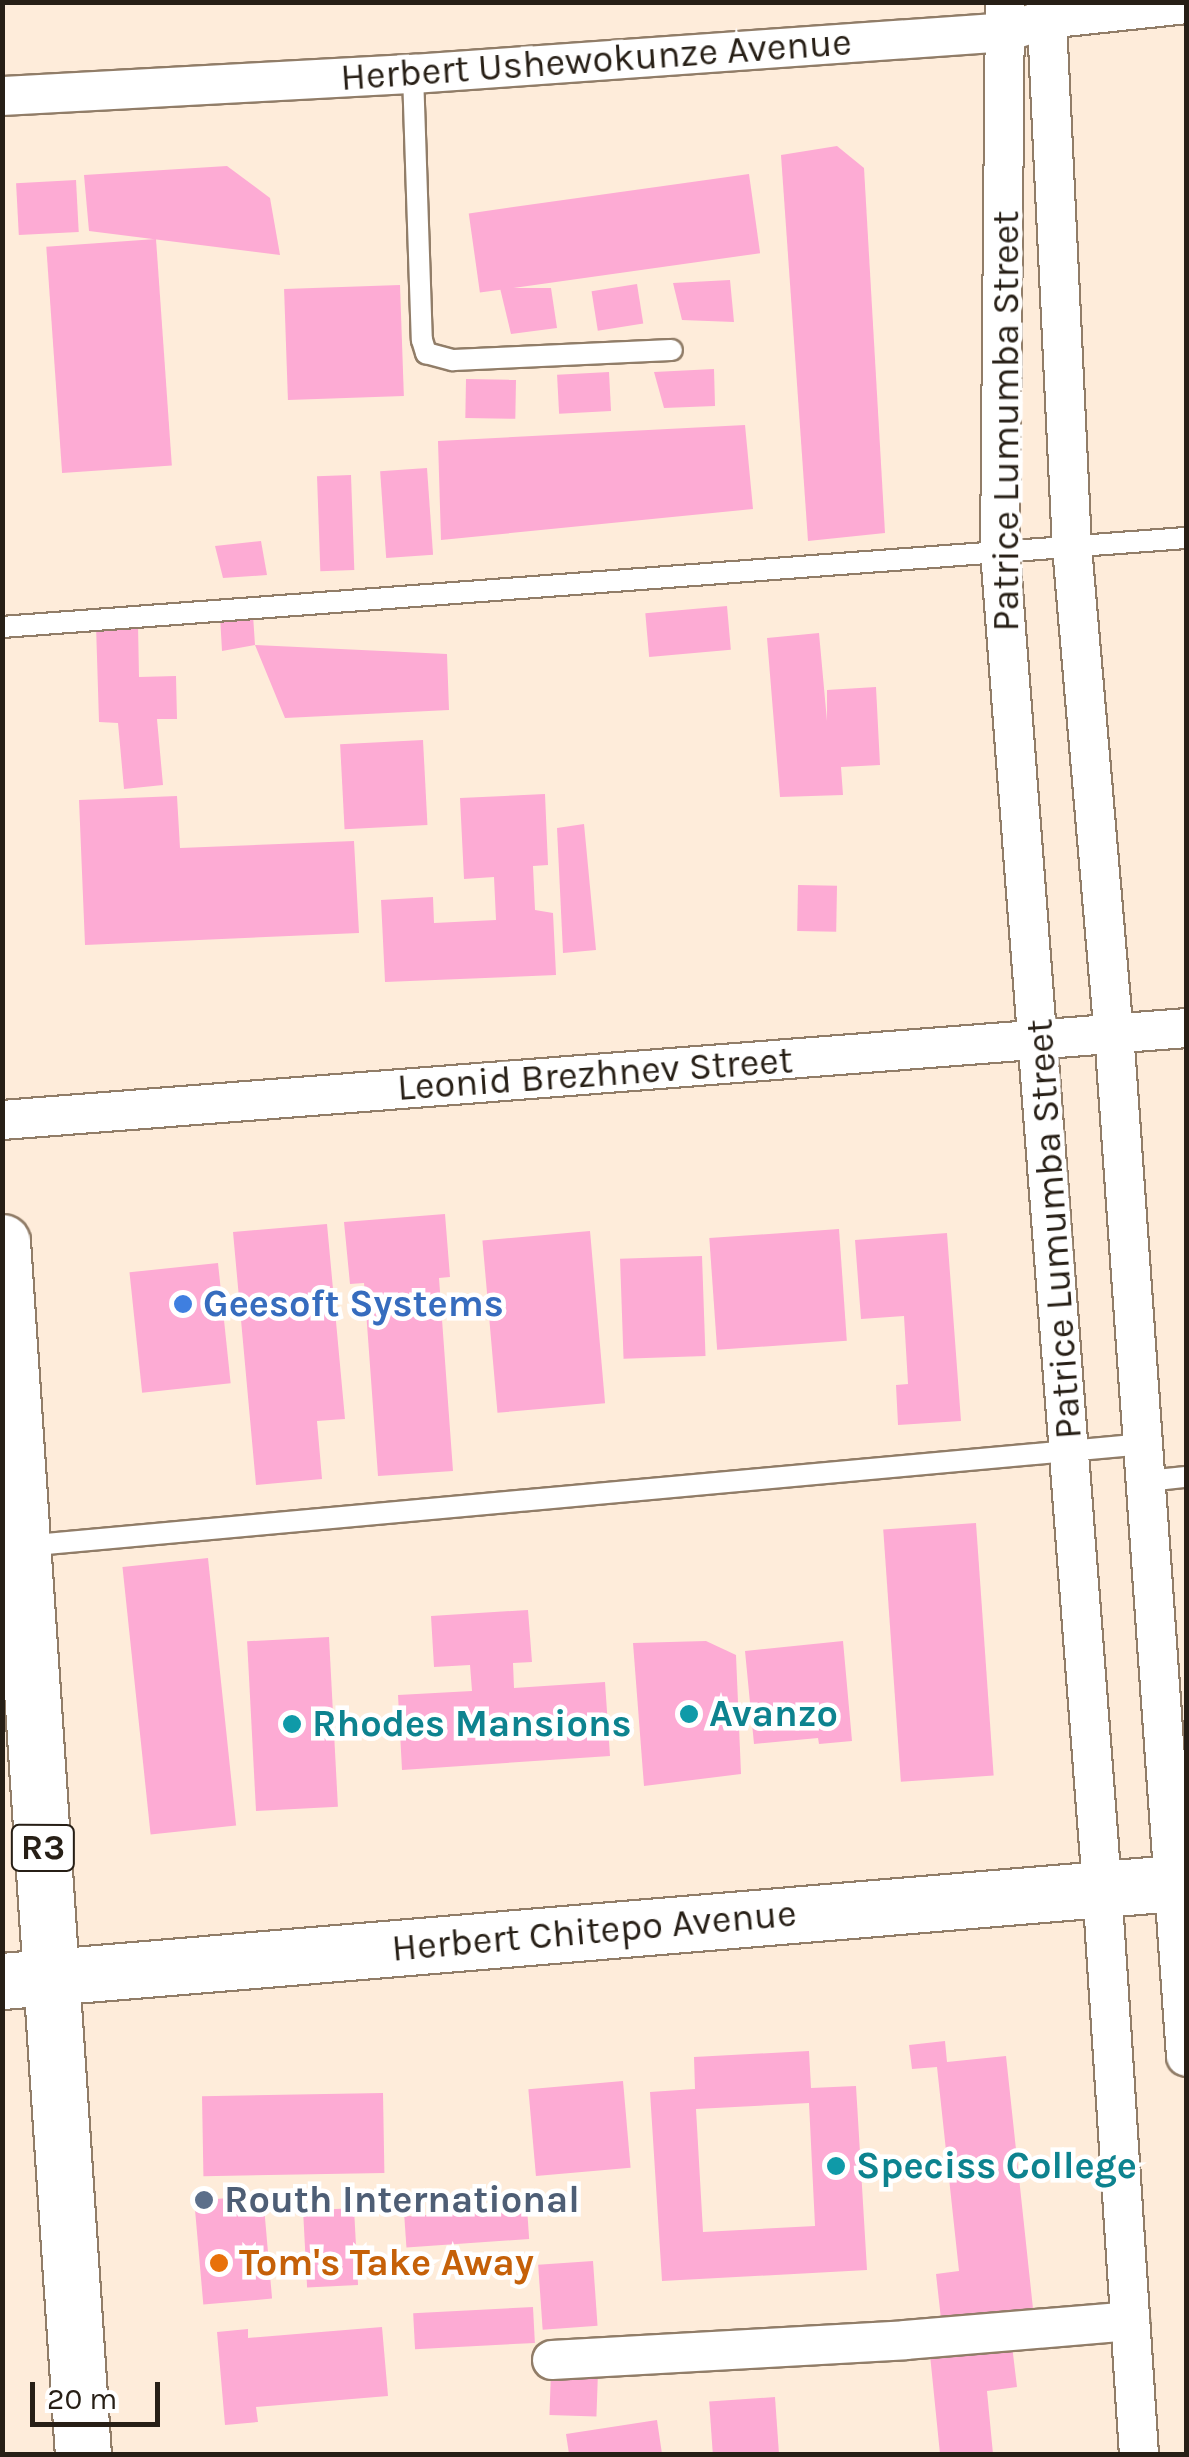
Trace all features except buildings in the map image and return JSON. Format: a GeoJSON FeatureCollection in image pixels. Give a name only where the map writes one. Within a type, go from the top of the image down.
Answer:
{"type":"FeatureCollection","features":[{"type":"Feature","properties":{"kind":"main road","name":"R3"},"geometry":{"type":"LineString","coordinates":[[2,1242],[28,1980],[83,2454]]}},
{"type":"Feature","properties":{"kind":"main road","name":"Herbert Chitepo Avenue"},"geometry":{"type":"LineString","coordinates":[[28,1980],[1182,1883]]}},
{"type":"Feature","properties":{"kind":"street","name":"Herbert Ushewokunze Avenue"},"geometry":{"type":"LineString","coordinates":[[2,96],[413,74],[1006,18],[1046,11],[1186,4]]}},
{"type":"Feature","properties":{"kind":"street","name":"Patrice Lumumba Street"},"geometry":{"type":"LineString","coordinates":[[1046,11],[1072,547],[1182,1883],[1186,2056]]}},
{"type":"Feature","properties":{"kind":"street","name":"Patrice Lumumba Street"},"geometry":{"type":"LineString","coordinates":[[1006,18],[1000,552],[1102,1887],[1139,2454]]}},
{"type":"Feature","properties":{"kind":"street","name":"Leonid Brezhnev Street"},"geometry":{"type":"LineString","coordinates":[[2,1120],[1186,1028]]}},
{"type":"Feature","properties":{"kind":"street"},"geometry":{"type":"LineString","coordinates":[[552,2360],[906,2340],[1130,2320]]}},
{"type":"Feature","properties":{"kind":"lane"},"geometry":{"type":"LineString","coordinates":[[413,74],[422,340],[426,353],[453,360],[672,350]]}},
{"type":"Feature","properties":{"kind":"lane"},"geometry":{"type":"LineString","coordinates":[[2,628],[1186,538]]}},
{"type":"Feature","properties":{"kind":"lane"},"geometry":{"type":"LineString","coordinates":[[11,1547],[1070,1450],[1145,1463],[1186,1478]]}},
{"type":"Feature","properties":{"kind":"place","name":"Geesoft Systems"},"geometry":{"type":"Point","coordinates":[183,1304]}},
{"type":"Feature","properties":{"kind":"place","name":"Avanzo"},"geometry":{"type":"Point","coordinates":[689,1714]}},
{"type":"Feature","properties":{"kind":"place","name":"Rhodes Mansions"},"geometry":{"type":"Point","coordinates":[292,1724]}},
{"type":"Feature","properties":{"kind":"place","name":"Speciss College"},"geometry":{"type":"Point","coordinates":[836,2166]}},
{"type":"Feature","properties":{"kind":"place","name":"Routh International"},"geometry":{"type":"Point","coordinates":[204,2200]}},
{"type":"Feature","properties":{"kind":"place","name":"Tom's Take Away"},"geometry":{"type":"Point","coordinates":[219,2263]}}]}
